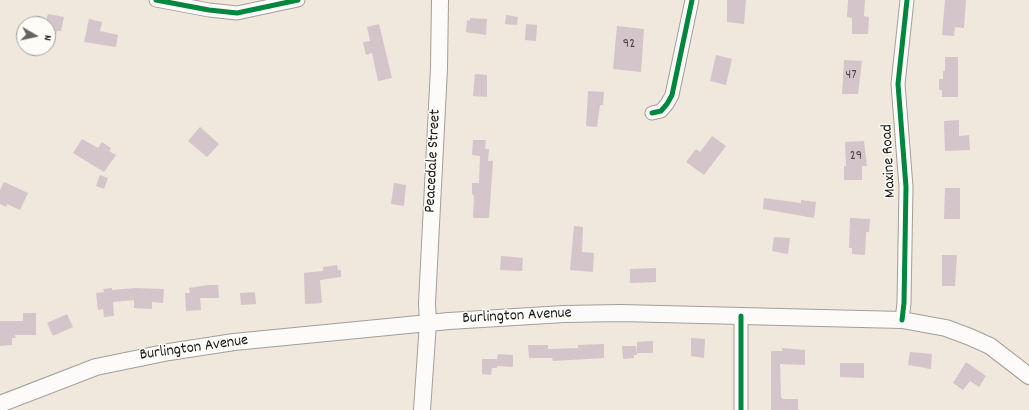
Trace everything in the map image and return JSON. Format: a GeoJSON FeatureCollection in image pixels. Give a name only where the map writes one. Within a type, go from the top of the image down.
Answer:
{"type":"FeatureCollection","features":[{"type":"Feature","properties":{"kind":"main road","name":"Peacedale Street"},"geometry":{"type":"LineString","coordinates":[[422,410],[428,323],[427,303],[440,0]]}},
{"type":"Feature","properties":{"kind":"main road","name":"Burlington Avenue"},"geometry":{"type":"LineString","coordinates":[[0,404],[96,366],[137,357],[234,342],[428,323],[564,314],[902,320],[946,328],[970,337],[990,346],[1029,376]]}},
{"type":"Feature","properties":{"kind":"street"},"geometry":{"type":"LineString","coordinates":[[156,0],[209,10],[237,12],[298,0]]}},
{"type":"Feature","properties":{"kind":"street"},"geometry":{"type":"LineString","coordinates":[[652,113],[661,111],[672,96],[692,0]]}},
{"type":"Feature","properties":{"kind":"street","name":"Maxine Road"},"geometry":{"type":"LineString","coordinates":[[902,320],[904,303],[906,187],[898,84],[907,0]]}},
{"type":"Feature","properties":{"kind":"street"},"geometry":{"type":"LineString","coordinates":[[741,316],[741,410]]}},
{"type":"Feature","properties":{"kind":"building"},"geometry":{"type":"Polygon","coordinates":[[[727,0],[746,0],[744,24],[727,22],[727,0]]]}},
{"type":"Feature","properties":{"kind":"building"},"geometry":{"type":"Polygon","coordinates":[[[848,0],[865,0],[864,16],[869,17],[868,34],[852,34],[852,18],[847,17],[848,0]]]}},
{"type":"Feature","properties":{"kind":"building"},"geometry":{"type":"Polygon","coordinates":[[[945,0],[966,0],[964,28],[955,27],[954,36],[942,35],[945,0]]]}},
{"type":"Feature","properties":{"kind":"building"},"geometry":{"type":"Polygon","coordinates":[[[48,14],[64,17],[61,31],[57,31],[56,34],[56,16],[47,16],[48,14]]]}},
{"type":"Feature","properties":{"kind":"building"},"geometry":{"type":"Polygon","coordinates":[[[506,15],[518,17],[517,25],[505,24],[506,15]]]}},
{"type":"Feature","properties":{"kind":"building"},"geometry":{"type":"Polygon","coordinates":[[[470,18],[487,19],[486,35],[466,32],[467,20],[470,21],[470,18]]]}},
{"type":"Feature","properties":{"kind":"building"},"geometry":{"type":"Polygon","coordinates":[[[89,19],[102,22],[100,31],[118,35],[116,47],[84,42],[89,19]]]}},
{"type":"Feature","properties":{"kind":"building"},"geometry":{"type":"Polygon","coordinates":[[[379,24],[392,78],[378,81],[372,53],[366,55],[363,42],[370,41],[367,27],[379,24]]]}},
{"type":"Feature","properties":{"kind":"building"},"geometry":{"type":"Polygon","coordinates":[[[526,24],[537,25],[536,41],[525,40],[526,24]]]}},
{"type":"Feature","properties":{"kind":"building"},"geometry":{"type":"Polygon","coordinates":[[[617,26],[644,29],[641,72],[613,69],[617,26]]]}},
{"type":"Feature","properties":{"kind":"building"},"geometry":{"type":"Polygon","coordinates":[[[716,55],[732,59],[726,85],[710,81],[716,55]]]}},
{"type":"Feature","properties":{"kind":"building"},"geometry":{"type":"Polygon","coordinates":[[[945,57],[958,57],[958,97],[942,97],[942,90],[939,90],[939,79],[943,79],[943,71],[945,71],[945,57]]]}},
{"type":"Feature","properties":{"kind":"building"},"geometry":{"type":"Polygon","coordinates":[[[844,60],[862,61],[858,94],[842,94],[844,60]]]}},
{"type":"Feature","properties":{"kind":"building"},"geometry":{"type":"Polygon","coordinates":[[[475,74],[487,75],[487,97],[473,96],[475,74]]]}},
{"type":"Feature","properties":{"kind":"building"},"geometry":{"type":"Polygon","coordinates":[[[588,91],[604,92],[603,105],[600,105],[597,127],[586,126],[588,91]]]}},
{"type":"Feature","properties":{"kind":"building"},"geometry":{"type":"Polygon","coordinates":[[[959,120],[959,136],[969,135],[970,150],[945,151],[944,121],[959,120]]]}},
{"type":"Feature","properties":{"kind":"building"},"geometry":{"type":"Polygon","coordinates":[[[200,127],[219,144],[207,157],[188,141],[200,127]]]}},
{"type":"Feature","properties":{"kind":"building"},"geometry":{"type":"Polygon","coordinates":[[[712,136],[726,146],[704,175],[686,162],[696,149],[700,152],[712,136]]]}},
{"type":"Feature","properties":{"kind":"building"},"geometry":{"type":"Polygon","coordinates":[[[82,139],[98,148],[102,142],[111,148],[109,151],[116,155],[104,172],[73,153],[82,139]]]}},
{"type":"Feature","properties":{"kind":"building"},"geometry":{"type":"Polygon","coordinates":[[[473,140],[486,140],[485,149],[489,149],[488,161],[493,161],[489,218],[473,218],[474,196],[472,194],[472,183],[479,183],[480,156],[472,155],[473,140]]]}},
{"type":"Feature","properties":{"kind":"building"},"geometry":{"type":"Polygon","coordinates":[[[864,141],[867,166],[862,166],[862,180],[844,180],[844,166],[846,166],[845,142],[864,141]]]}},
{"type":"Feature","properties":{"kind":"building"},"geometry":{"type":"Polygon","coordinates":[[[100,175],[108,178],[104,189],[96,186],[100,175]]]}},
{"type":"Feature","properties":{"kind":"building"},"geometry":{"type":"Polygon","coordinates":[[[4,182],[28,193],[20,210],[7,204],[6,207],[0,204],[0,190],[4,182]]]}},
{"type":"Feature","properties":{"kind":"building"},"geometry":{"type":"Polygon","coordinates":[[[394,183],[406,185],[404,206],[391,204],[394,183]]]}},
{"type":"Feature","properties":{"kind":"building"},"geometry":{"type":"Polygon","coordinates":[[[945,188],[960,188],[960,219],[944,219],[945,188]]]}},
{"type":"Feature","properties":{"kind":"building"},"geometry":{"type":"Polygon","coordinates":[[[764,198],[801,203],[801,200],[816,202],[814,218],[763,209],[764,198]]]}},
{"type":"Feature","properties":{"kind":"building"},"geometry":{"type":"Polygon","coordinates":[[[850,218],[870,219],[869,232],[866,232],[865,255],[852,254],[852,248],[849,248],[850,218]]]}},
{"type":"Feature","properties":{"kind":"building"},"geometry":{"type":"Polygon","coordinates":[[[574,226],[583,227],[582,252],[594,253],[593,272],[570,270],[574,226]]]}},
{"type":"Feature","properties":{"kind":"building"},"geometry":{"type":"Polygon","coordinates":[[[774,237],[790,238],[788,254],[772,251],[774,237]]]}},
{"type":"Feature","properties":{"kind":"building"},"geometry":{"type":"Polygon","coordinates":[[[942,255],[957,255],[955,286],[942,286],[942,255]]]}},
{"type":"Feature","properties":{"kind":"building"},"geometry":{"type":"Polygon","coordinates":[[[501,256],[523,258],[522,271],[500,270],[501,256]]]}},
{"type":"Feature","properties":{"kind":"building"},"geometry":{"type":"Polygon","coordinates":[[[337,265],[338,270],[341,270],[341,277],[320,280],[322,303],[305,304],[304,273],[323,271],[323,267],[337,265]]]}},
{"type":"Feature","properties":{"kind":"building"},"geometry":{"type":"Polygon","coordinates":[[[656,268],[656,282],[630,283],[630,269],[656,268]]]}},
{"type":"Feature","properties":{"kind":"building"},"geometry":{"type":"Polygon","coordinates":[[[218,285],[219,298],[200,298],[201,310],[186,311],[185,293],[190,293],[189,288],[218,285]]]}},
{"type":"Feature","properties":{"kind":"building"},"geometry":{"type":"Polygon","coordinates":[[[112,288],[112,290],[135,288],[164,289],[163,303],[152,302],[152,309],[134,308],[134,300],[113,302],[114,316],[104,317],[103,309],[98,310],[96,293],[104,292],[103,289],[112,288]]]}},
{"type":"Feature","properties":{"kind":"building"},"geometry":{"type":"Polygon","coordinates":[[[255,292],[256,304],[241,305],[240,293],[255,292]]]}},
{"type":"Feature","properties":{"kind":"building"},"geometry":{"type":"Polygon","coordinates":[[[23,313],[36,313],[36,335],[15,335],[16,338],[12,338],[12,345],[0,346],[0,321],[23,321],[23,313]]]}},
{"type":"Feature","properties":{"kind":"building"},"geometry":{"type":"Polygon","coordinates":[[[67,314],[73,327],[53,336],[47,323],[67,314]]]}},
{"type":"Feature","properties":{"kind":"building"},"geometry":{"type":"Polygon","coordinates":[[[691,338],[705,339],[704,358],[691,356],[691,338]]]}},
{"type":"Feature","properties":{"kind":"building"},"geometry":{"type":"Polygon","coordinates":[[[653,341],[653,353],[637,353],[637,342],[653,341]]]}},
{"type":"Feature","properties":{"kind":"building"},"geometry":{"type":"Polygon","coordinates":[[[604,344],[604,358],[553,361],[552,358],[529,358],[528,345],[548,345],[548,349],[578,348],[578,345],[604,344]]]}},
{"type":"Feature","properties":{"kind":"building"},"geometry":{"type":"Polygon","coordinates":[[[622,346],[636,346],[637,355],[634,355],[634,358],[623,359],[622,346]]]}},
{"type":"Feature","properties":{"kind":"building"},"geometry":{"type":"Polygon","coordinates":[[[782,348],[805,350],[805,365],[780,364],[781,397],[783,399],[798,399],[798,410],[771,410],[771,351],[782,351],[782,348]]]}},
{"type":"Feature","properties":{"kind":"building"},"geometry":{"type":"Polygon","coordinates":[[[910,352],[932,354],[931,369],[908,365],[910,352]]]}},
{"type":"Feature","properties":{"kind":"building"},"geometry":{"type":"Polygon","coordinates":[[[498,354],[513,355],[513,367],[497,366],[497,368],[492,368],[491,375],[482,374],[482,359],[497,359],[498,354]]]}},
{"type":"Feature","properties":{"kind":"building"},"geometry":{"type":"Polygon","coordinates":[[[966,362],[986,376],[979,387],[970,381],[963,390],[953,383],[966,362]]]}},
{"type":"Feature","properties":{"kind":"building"},"geometry":{"type":"Polygon","coordinates":[[[840,363],[864,363],[864,378],[840,377],[840,363]]]}},
{"type":"Feature","properties":{"kind":"cycle path"},"geometry":{"type":"LineString","coordinates":[[156,0],[209,10],[237,13],[298,0]]}},
{"type":"Feature","properties":{"kind":"cycle path"},"geometry":{"type":"LineString","coordinates":[[652,113],[661,111],[672,95],[692,0]]}},
{"type":"Feature","properties":{"kind":"cycle path"},"geometry":{"type":"LineString","coordinates":[[902,320],[904,303],[906,187],[898,84],[907,0]]}},
{"type":"Feature","properties":{"kind":"cycle path"},"geometry":{"type":"LineString","coordinates":[[741,316],[741,410]]}}]}
